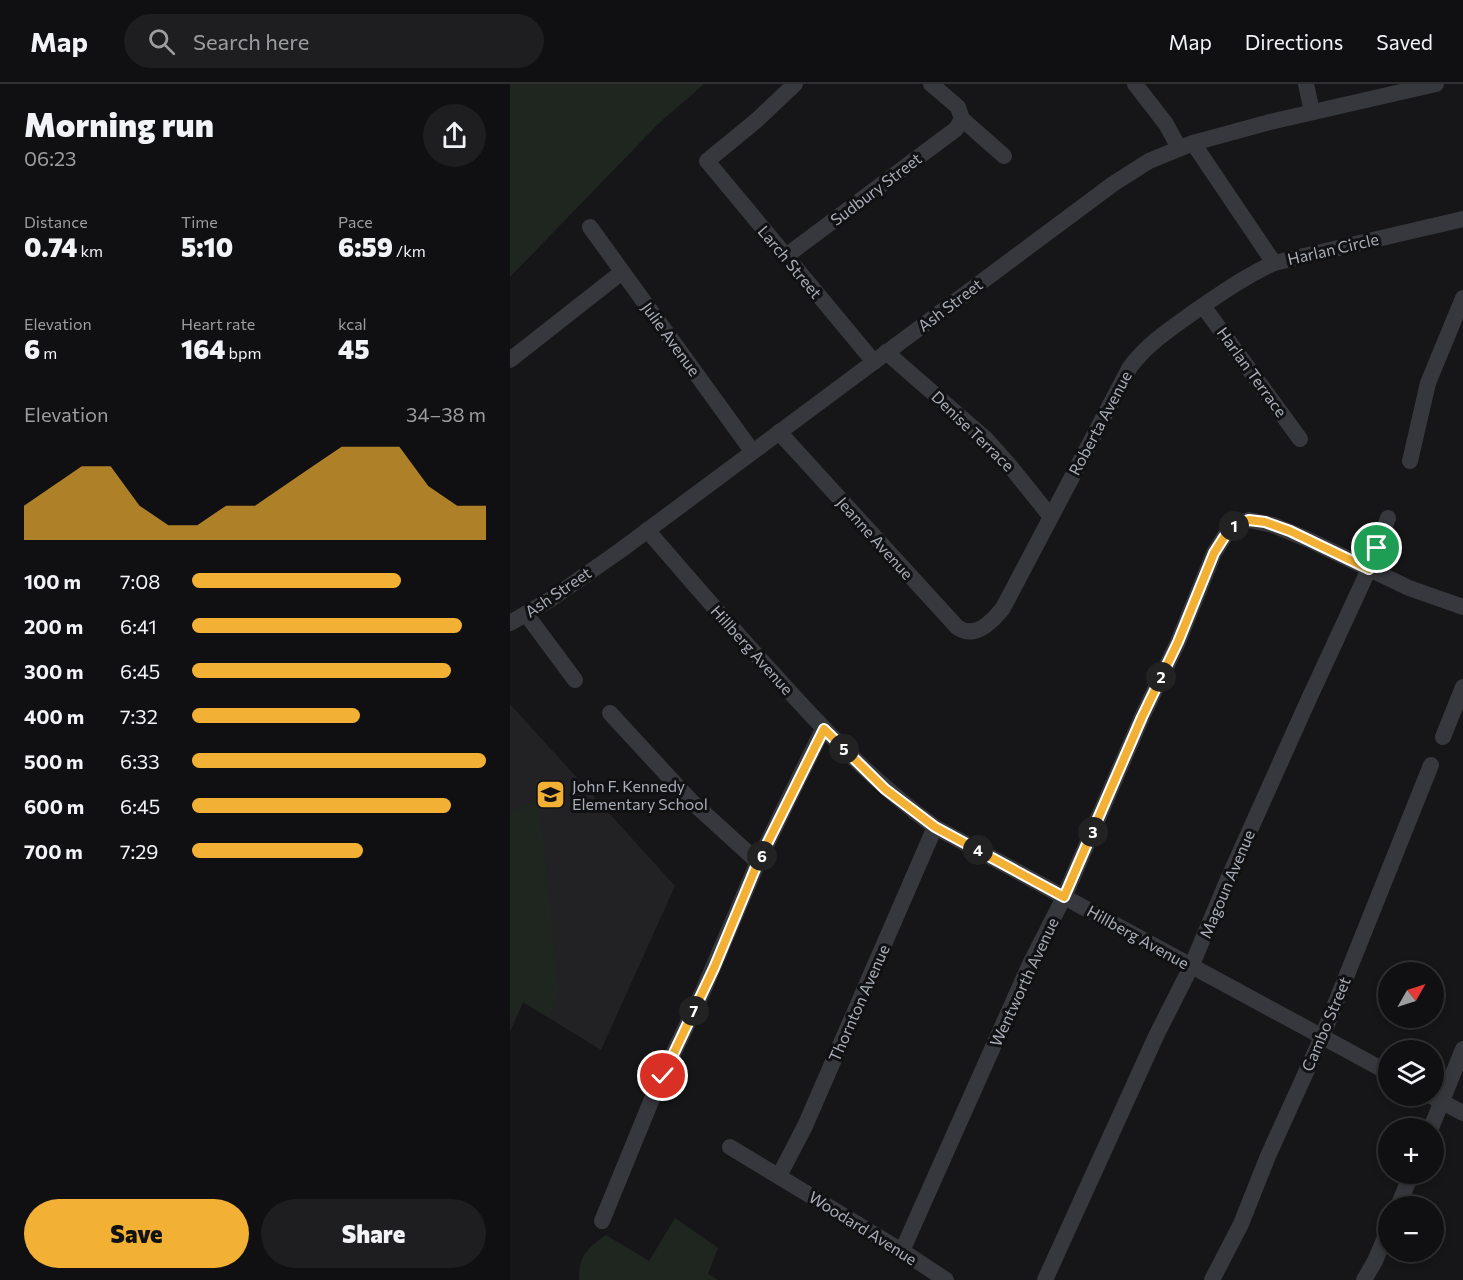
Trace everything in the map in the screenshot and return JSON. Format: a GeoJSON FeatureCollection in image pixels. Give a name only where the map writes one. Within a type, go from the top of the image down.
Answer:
{"type":"FeatureCollection","features":[{"type":"Feature","properties":{"kind":"street","name":"Larch Street"},"geometry":{"type":"LineString","coordinates":[[795,84],[757,120],[707,161],[786,256],[880,357]]}},
{"type":"Feature","properties":{"kind":"street"},"geometry":{"type":"LineString","coordinates":[[931,84],[958,107],[962,119],[1004,156]]}},
{"type":"Feature","properties":{"kind":"street","name":"Harlan Circle"},"geometry":{"type":"LineString","coordinates":[[1135,84],[1186,146],[1274,263],[1463,219]]}},
{"type":"Feature","properties":{"kind":"street"},"geometry":{"type":"LineString","coordinates":[[1306,84],[1311,112]]}},
{"type":"Feature","properties":{"kind":"street","name":"Ash Street"},"geometry":{"type":"LineString","coordinates":[[510,623],[578,580],[1113,184],[1149,161],[1186,146],[1311,112],[1436,84]]}},
{"type":"Feature","properties":{"kind":"street","name":"Sudbury Street"},"geometry":{"type":"LineString","coordinates":[[786,256],[956,129],[962,119]]}},
{"type":"Feature","properties":{"kind":"street","name":"Julie Avenue"},"geometry":{"type":"LineString","coordinates":[[590,227],[752,451]]}},
{"type":"Feature","properties":{"kind":"street","name":"Roberta Avenue"},"geometry":{"type":"LineString","coordinates":[[978,630],[993,620],[1003,608],[1130,367],[1160,336],[1248,276],[1274,263]]}},
{"type":"Feature","properties":{"kind":"street"},"geometry":{"type":"LineString","coordinates":[[510,360],[622,272]]}},
{"type":"Feature","properties":{"kind":"street"},"geometry":{"type":"LineString","coordinates":[[1410,461],[1428,383],[1463,298]]}},
{"type":"Feature","properties":{"kind":"street","name":"Harlan Terrace"},"geometry":{"type":"LineString","coordinates":[[1203,306],[1300,439]]}},
{"type":"Feature","properties":{"kind":"street","name":"Denise Terrace"},"geometry":{"type":"LineString","coordinates":[[880,357],[987,440],[1051,517]]}},
{"type":"Feature","properties":{"kind":"street","name":"Jeanne Avenue"},"geometry":{"type":"LineString","coordinates":[[779,432],[957,627],[962,631],[978,630]]}},
{"type":"Feature","properties":{"kind":"street","name":"Magoun Avenue"},"geometry":{"type":"LineString","coordinates":[[1045,1280],[1157,1034],[1191,967],[1228,879],[1369,569],[1388,518]]}},
{"type":"Feature","properties":{"kind":"street","name":"Wentworth Avenue"},"geometry":{"type":"LineString","coordinates":[[902,1251],[1026,972],[1064,897],[1138,726],[1178,642],[1214,553],[1228,531],[1241,522],[1257,520],[1290,531],[1369,569]]}},
{"type":"Feature","properties":{"kind":"street","name":"Hillberg Avenue"},"geometry":{"type":"LineString","coordinates":[[647,530],[708,602],[824,729],[885,789],[935,827],[1378,1067]]}},
{"type":"Feature","properties":{"kind":"street"},"geometry":{"type":"LineString","coordinates":[[1369,569],[1428,596],[1463,608]]}},
{"type":"Feature","properties":{"kind":"street"},"geometry":{"type":"LineString","coordinates":[[526,614],[575,680]]}},
{"type":"Feature","properties":{"kind":"street"},"geometry":{"type":"LineString","coordinates":[[1443,737],[1463,687]]}},
{"type":"Feature","properties":{"kind":"street"},"geometry":{"type":"LineString","coordinates":[[610,713],[692,802],[758,862]]}},
{"type":"Feature","properties":{"kind":"street"},"geometry":{"type":"LineString","coordinates":[[602,1221],[654,1094],[704,991],[758,862],[824,729]]}},
{"type":"Feature","properties":{"kind":"street","name":"Cambo Street"},"geometry":{"type":"LineString","coordinates":[[1212,1280],[1241,1224],[1268,1156],[1322,1036],[1431,765]]}},
{"type":"Feature","properties":{"kind":"street","name":"Thornton Avenue"},"geometry":{"type":"LineString","coordinates":[[779,1176],[805,1126],[935,827]]}},
{"type":"Feature","properties":{"kind":"street"},"geometry":{"type":"LineString","coordinates":[[1444,1082],[1463,1049]]}},
{"type":"Feature","properties":{"kind":"street"},"geometry":{"type":"LineString","coordinates":[[1444,1103],[1463,1113]]}},
{"type":"Feature","properties":{"kind":"street","name":"Woodard Avenue"},"geometry":{"type":"LineString","coordinates":[[730,1147],[946,1280]]}},
{"type":"Feature","properties":{"kind":"street"},"geometry":{"type":"LineString","coordinates":[[1364,1280],[1378,1256]]}},
{"type":"Feature","properties":{"kind":"shaded area"},"geometry":{"type":"Polygon","coordinates":[[[510,84],[704,84],[659,123],[510,277],[510,84]]]}},
{"type":"Feature","properties":{"kind":"shaded area","name":"John F. Kennedy Elementary School"},"geometry":{"type":"Polygon","coordinates":[[[510,704],[675,886],[601,1050],[523,1002],[510,1032],[510,704]]]}},
{"type":"Feature","properties":{"kind":"shaded area"},"geometry":{"type":"Polygon","coordinates":[[[539,800],[559,993],[549,1018],[523,1002],[517,1016],[510,1015],[510,812],[539,800]]]}},
{"type":"Feature","properties":{"kind":"shaded area"},"geometry":{"type":"Polygon","coordinates":[[[675,1218],[718,1248],[708,1274],[718,1280],[579,1280],[580,1265],[585,1254],[606,1235],[649,1261],[675,1218]]]}},
{"type":"Feature","properties":{"kind":"place","name":"John F. Kennedy Elementary School"},"geometry":{"type":"Point","coordinates":[551,795]}},
{"type":"Feature","properties":{"kind":"route"},"geometry":{"type":"LineString","coordinates":[[663,1076],[714,968],[758,862],[824,729],[885,789],[935,827],[1064,897],[1142,717],[1178,642],[1214,553],[1228,531],[1237,524],[1249,520],[1265,522],[1290,531],[1369,569],[1377,548]]}}]}
